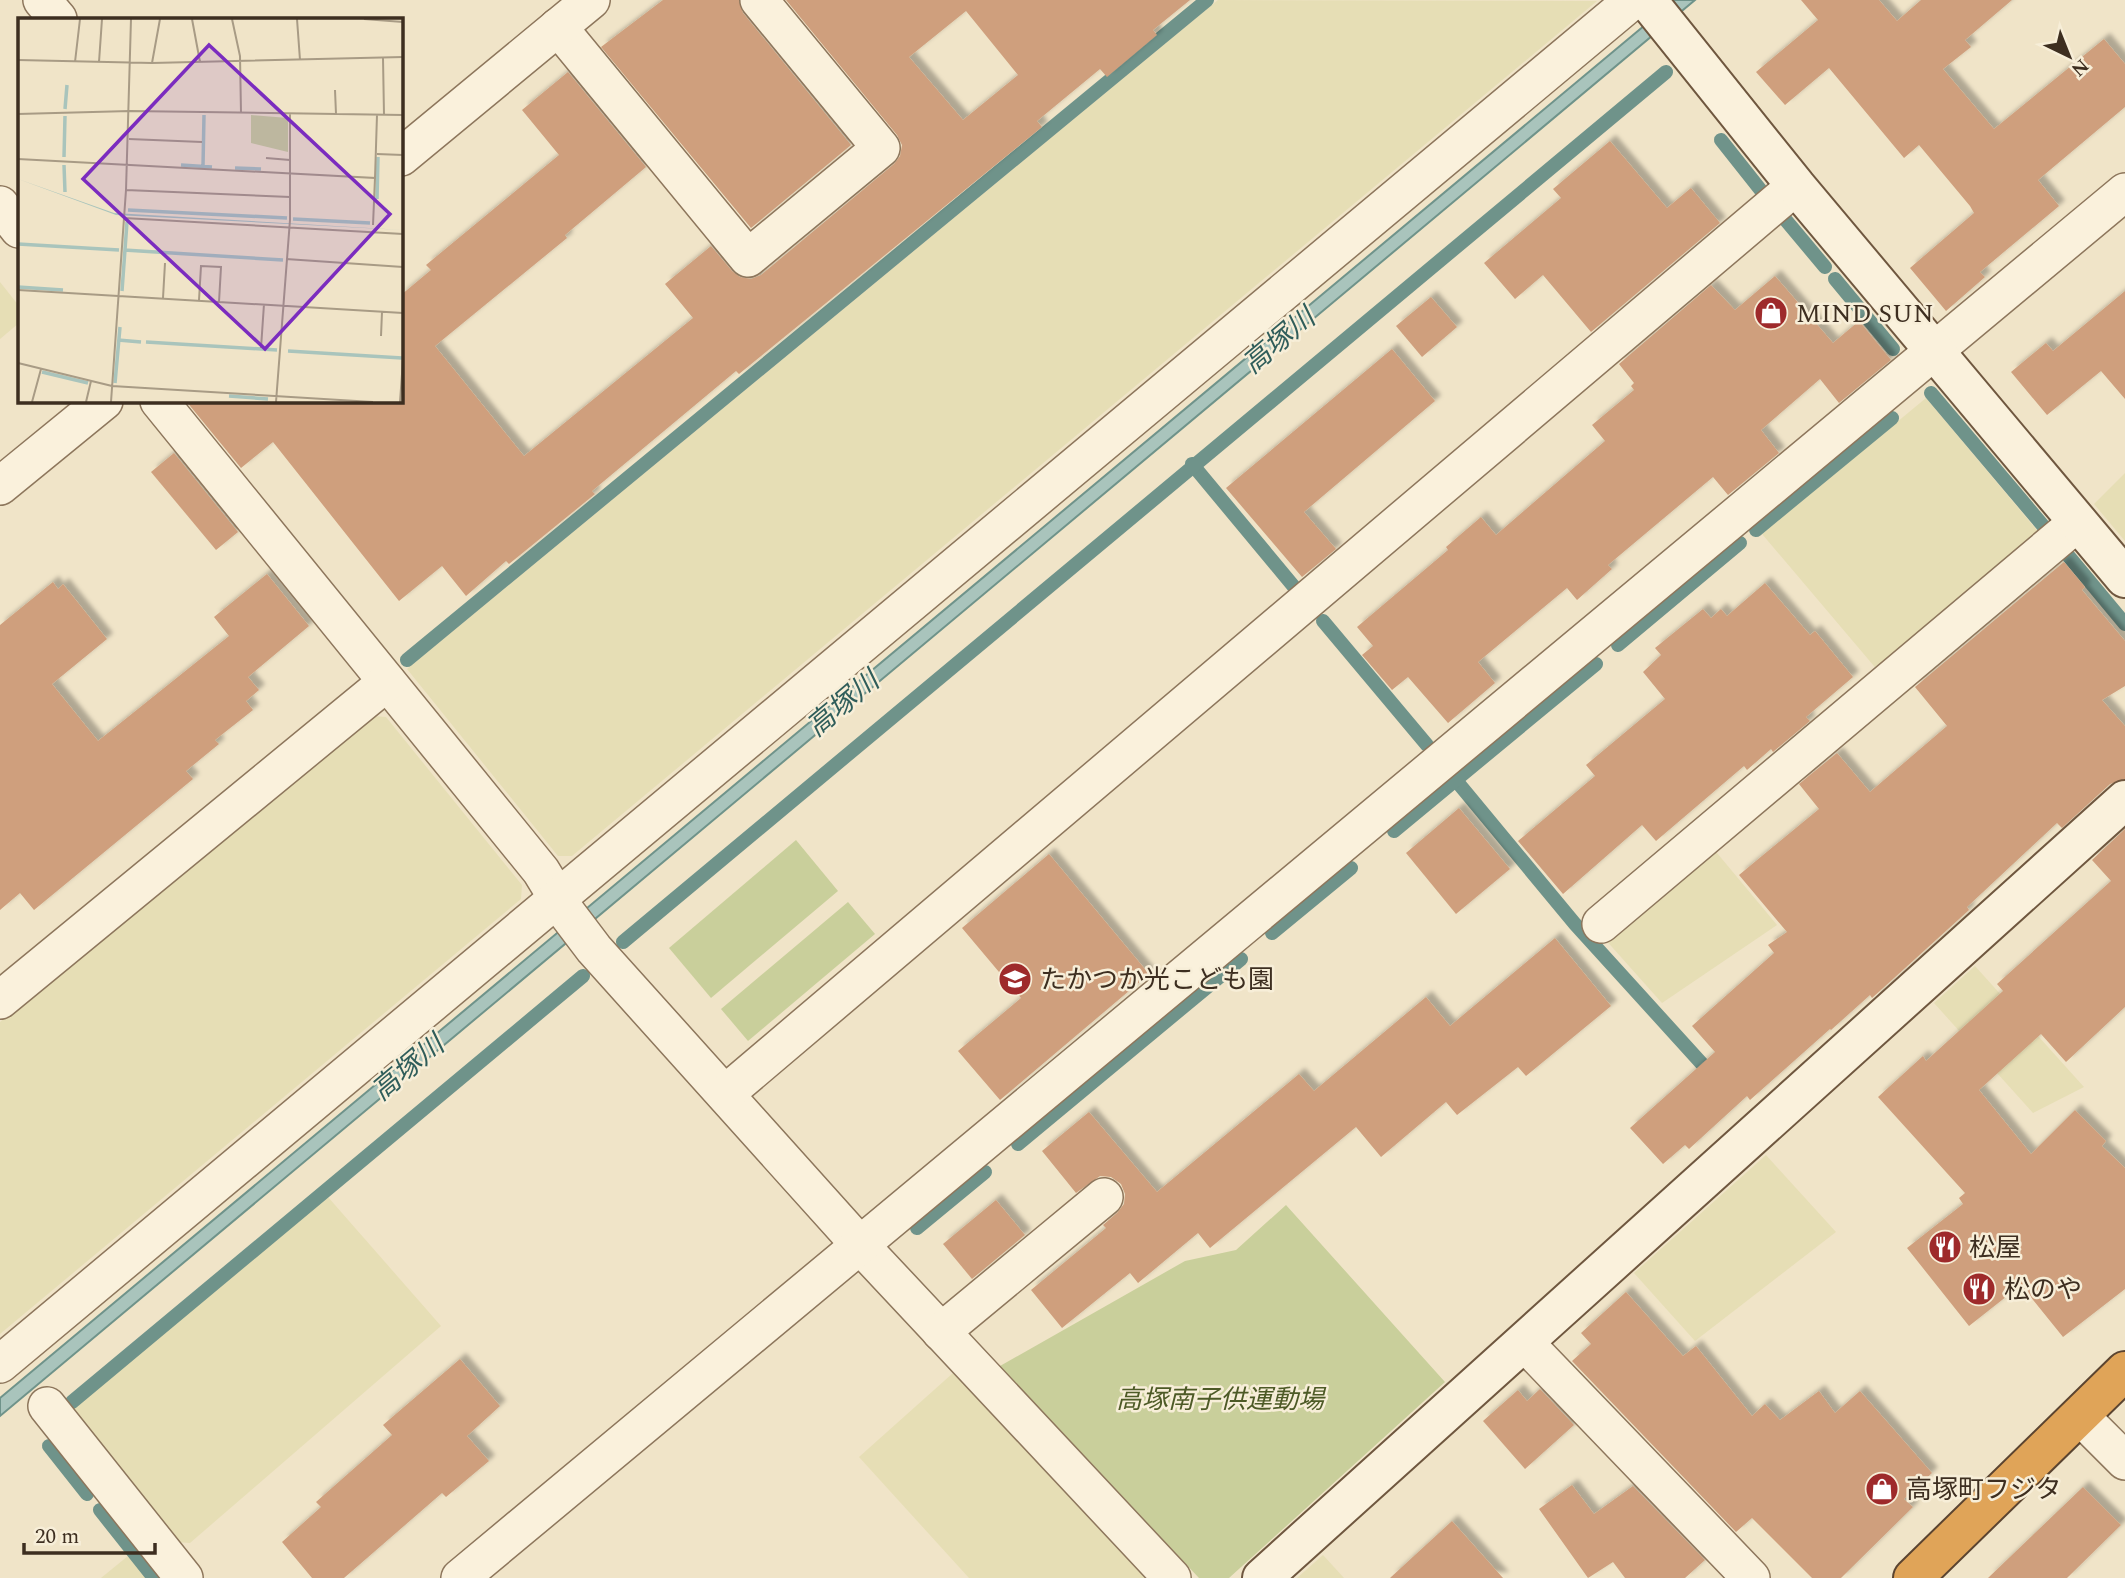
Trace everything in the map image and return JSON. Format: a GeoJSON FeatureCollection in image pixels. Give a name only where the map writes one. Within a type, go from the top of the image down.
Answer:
{"type":"FeatureCollection","features":[{"type":"Feature","properties":{"kind":"highway"},"geometry":{"type":"LineString","coordinates":[[1913,1578],[2125,1371]]}},
{"type":"Feature","properties":{"kind":"street"},"geometry":{"type":"LineString","coordinates":[[42,0],[57,18]]}},
{"type":"Feature","properties":{"kind":"street"},"geometry":{"type":"LineString","coordinates":[[402,156],[591,0]]}},
{"type":"Feature","properties":{"kind":"street"},"geometry":{"type":"LineString","coordinates":[[558,27],[748,258],[881,148],[759,0]]}},
{"type":"Feature","properties":{"kind":"street"},"geometry":{"type":"LineString","coordinates":[[0,1364],[570,916],[1651,9],[2125,578]]}},
{"type":"Feature","properties":{"kind":"street"},"geometry":{"type":"LineString","coordinates":[[725,1094],[1796,186]]}},
{"type":"Feature","properties":{"kind":"street"},"geometry":{"type":"LineString","coordinates":[[460,1578],[2125,192]]}},
{"type":"Feature","properties":{"kind":"street"},"geometry":{"type":"LineString","coordinates":[[0,205],[18,228]]}},
{"type":"Feature","properties":{"kind":"street"},"geometry":{"type":"LineString","coordinates":[[0,486],[103,402]]}},
{"type":"Feature","properties":{"kind":"street"},"geometry":{"type":"LineString","coordinates":[[160,402],[541,871],[570,916],[860,1245],[1172,1578]]}},
{"type":"Feature","properties":{"kind":"street"},"geometry":{"type":"LineString","coordinates":[[1601,924],[2078,522]]}},
{"type":"Feature","properties":{"kind":"street"},"geometry":{"type":"LineString","coordinates":[[0,1000],[387,682]]}},
{"type":"Feature","properties":{"kind":"street"},"geometry":{"type":"LineString","coordinates":[[1262,1578],[2125,800]]}},
{"type":"Feature","properties":{"kind":"street"},"geometry":{"type":"LineString","coordinates":[[941,1332],[1104,1197]]}},
{"type":"Feature","properties":{"kind":"street"},"geometry":{"type":"LineString","coordinates":[[1524,1342],[1751,1578]]}},
{"type":"Feature","properties":{"kind":"street"},"geometry":{"type":"LineString","coordinates":[[47,1406],[184,1578]]}},
{"type":"Feature","properties":{"kind":"street"},"geometry":{"type":"LineString","coordinates":[[2080,1416],[2125,1461]]}},
{"type":"Feature","properties":{"kind":"shaded area"},"geometry":{"type":"Polygon","coordinates":[[[1218,0],[1597,1],[572,856],[558,856],[407,669],[1218,0]]]}},
{"type":"Feature","properties":{"kind":"shaded area"},"geometry":{"type":"Polygon","coordinates":[[[0,282],[18,305],[18,324],[0,339],[0,282]]]}},
{"type":"Feature","properties":{"kind":"shaded area"},"geometry":{"type":"Polygon","coordinates":[[[1926,398],[2041,535],[1879,672],[1762,534],[1926,398]]]}},
{"type":"Feature","properties":{"kind":"shaded area"},"geometry":{"type":"Polygon","coordinates":[[[2125,473],[2125,541],[2094,504],[2125,473]]]}},
{"type":"Feature","properties":{"kind":"shaded area"},"geometry":{"type":"Polygon","coordinates":[[[372,716],[386,717],[522,885],[521,899],[0,1334],[0,1022],[372,716]]]}},
{"type":"Feature","properties":{"kind":"shaded area"},"geometry":{"type":"Polygon","coordinates":[[[1712,847],[1777,925],[1662,1003],[1604,938],[1712,847]]]}},
{"type":"Feature","properties":{"kind":"shaded area"},"geometry":{"type":"Polygon","coordinates":[[[1975,966],[2084,1087],[2033,1113],[1934,1003],[1975,966]]]}},
{"type":"Feature","properties":{"kind":"shaded area"},"geometry":{"type":"Polygon","coordinates":[[[1766,1155],[1836,1232],[1695,1341],[1634,1273],[1766,1155]]]}},
{"type":"Feature","properties":{"kind":"shaded area"},"geometry":{"type":"Polygon","coordinates":[[[328,1197],[441,1326],[190,1543],[176,1542],[71,1411],[328,1197]]]}},
{"type":"Feature","properties":{"kind":"shaded area"},"geometry":{"type":"Polygon","coordinates":[[[953,1373],[1145,1578],[969,1578],[859,1457],[953,1373]]]}},
{"type":"Feature","properties":{"kind":"shaded area"},"geometry":{"type":"Polygon","coordinates":[[[1323,1555],[1344,1578],[1297,1578],[1323,1555]]]}},
{"type":"Feature","properties":{"kind":"shaded area"},"geometry":{"type":"Polygon","coordinates":[[[128,1556],[146,1578],[101,1578],[128,1556]]]}},
{"type":"Feature","properties":{"kind":"green space"},"geometry":{"type":"Polygon","coordinates":[[[796,840],[838,891],[711,998],[669,948],[796,840]]]}},
{"type":"Feature","properties":{"kind":"green space"},"geometry":{"type":"Polygon","coordinates":[[[848,902],[875,934],[748,1041],[721,1009],[848,902]]]}},
{"type":"Feature","properties":{"kind":"green space","name":"高塚南子供運動場"},"geometry":{"type":"Polygon","coordinates":[[[1286,1205],[1445,1382],[1229,1578],[1199,1578],[1000,1366],[1185,1261],[1236,1250],[1286,1205]]]}},
{"type":"Feature","properties":{"kind":"water","name":"高塚川"},"geometry":{"type":"Polygon","coordinates":[[[1675,0],[1695,0],[0,1416],[0,1398],[1675,0]]]}},
{"type":"Feature","properties":{"kind":"building"},"geometry":{"type":"Polygon","coordinates":[[[663,0],[739,0],[743,13],[851,145],[751,228],[601,47],[663,0]]]}},
{"type":"Feature","properties":{"kind":"building"},"geometry":{"type":"Polygon","coordinates":[[[786,0],[1190,0],[1153,30],[1157,35],[1107,77],[1100,69],[1037,121],[1042,127],[739,374],[736,371],[592,491],[595,494],[509,564],[506,561],[466,596],[442,566],[399,601],[273,442],[241,468],[187,402],[402,402],[402,294],[431,270],[426,265],[559,155],[522,110],[568,72],[646,167],[565,235],[567,238],[435,346],[524,456],[693,318],[665,284],[711,246],[740,277],[751,279],[761,275],[894,164],[900,156],[902,145],[897,135],[786,0]],[[966,11],[909,57],[963,120],[1018,75],[966,11]]]}},
{"type":"Feature","properties":{"kind":"building"},"geometry":{"type":"Polygon","coordinates":[[[1801,0],[1879,0],[1897,21],[1921,0],[2012,0],[1965,40],[1971,47],[1943,69],[1994,129],[2104,39],[2125,64],[2125,107],[2038,180],[2059,206],[1980,272],[1985,277],[1946,311],[1910,268],[1974,213],[1970,206],[1919,145],[1904,158],[1829,68],[1785,105],[1756,72],[1818,20],[1801,0]]]}},
{"type":"Feature","properties":{"kind":"building"},"geometry":{"type":"Polygon","coordinates":[[[1610,141],[1667,208],[1691,188],[1720,223],[1591,332],[1543,275],[1515,299],[1484,263],[1561,198],[1553,189],[1610,141]]]}},
{"type":"Feature","properties":{"kind":"building"},"geometry":{"type":"Polygon","coordinates":[[[1775,276],[1833,343],[1859,321],[1891,360],[1839,403],[1820,379],[1761,430],[1779,453],[1728,495],[1713,477],[1608,565],[1612,569],[1577,600],[1567,588],[1478,662],[1495,683],[1448,723],[1408,677],[1392,690],[1362,655],[1373,646],[1357,627],[1448,550],[1446,547],[1481,517],[1496,535],[1605,441],[1592,425],[1634,390],[1631,386],[1634,383],[1619,364],[1711,285],[1735,310],[1775,276]]]}},
{"type":"Feature","properties":{"kind":"building"},"geometry":{"type":"Polygon","coordinates":[[[2125,291],[2125,399],[2101,371],[2047,415],[2011,372],[2046,343],[2053,351],[2125,291]]]}},
{"type":"Feature","properties":{"kind":"building"},"geometry":{"type":"Polygon","coordinates":[[[1431,297],[1457,327],[1422,357],[1396,326],[1431,297]]]}},
{"type":"Feature","properties":{"kind":"building"},"geometry":{"type":"Polygon","coordinates":[[[1392,349],[1435,401],[1304,512],[1336,549],[1302,577],[1226,488],[1392,349]]]}},
{"type":"Feature","properties":{"kind":"building"},"geometry":{"type":"Polygon","coordinates":[[[174,453],[238,532],[216,550],[151,472],[174,453]]]}},
{"type":"Feature","properties":{"kind":"building"},"geometry":{"type":"Polygon","coordinates":[[[2064,562],[2085,587],[2082,590],[2125,641],[2125,686],[2102,700],[2125,726],[2125,779],[2110,784],[2062,828],[2057,823],[1967,907],[1969,910],[1872,998],[1870,995],[1750,1100],[1747,1096],[1689,1149],[1685,1145],[1663,1164],[1630,1128],[1715,1052],[1692,1026],[1774,953],[1768,945],[1787,932],[1739,875],[1819,809],[1799,784],[1837,753],[1870,792],[1947,726],[1915,687],[2064,562]]]}},
{"type":"Feature","properties":{"kind":"building"},"geometry":{"type":"Polygon","coordinates":[[[267,574],[309,626],[248,677],[259,690],[246,701],[253,710],[215,740],[219,744],[186,771],[193,779],[34,910],[20,893],[0,910],[0,625],[53,582],[58,589],[63,584],[107,639],[52,684],[98,741],[229,636],[214,617],[267,574]]]}},
{"type":"Feature","properties":{"kind":"building"},"geometry":{"type":"Polygon","coordinates":[[[1765,583],[1810,635],[1815,631],[1853,677],[1806,717],[1810,721],[1773,752],[1771,749],[1747,770],[1744,766],[1656,841],[1642,825],[1563,894],[1518,841],[1595,776],[1586,765],[1665,699],[1643,672],[1661,655],[1655,648],[1703,609],[1711,618],[1721,609],[1727,616],[1765,583]]]}},
{"type":"Feature","properties":{"kind":"building"},"geometry":{"type":"Polygon","coordinates":[[[1459,808],[1510,869],[1456,914],[1406,853],[1459,808]]]}},
{"type":"Feature","properties":{"kind":"building"},"geometry":{"type":"Polygon","coordinates":[[[2125,829],[2125,1007],[2066,1062],[2041,1034],[1979,1090],[2031,1154],[2075,1110],[2106,1141],[2102,1146],[2125,1168],[2125,1289],[2063,1337],[2021,1285],[1969,1326],[1907,1248],[1963,1204],[1959,1198],[1965,1193],[1878,1097],[1923,1056],[1926,1061],[2003,991],[1997,984],[2111,881],[2092,860],[2125,829]]]}},
{"type":"Feature","properties":{"kind":"building"},"geometry":{"type":"Polygon","coordinates":[[[1049,854],[1149,974],[1000,1100],[958,1051],[1021,998],[962,928],[1049,854]]]}},
{"type":"Feature","properties":{"kind":"building"},"geometry":{"type":"Polygon","coordinates":[[[1555,938],[1611,1006],[1526,1076],[1518,1067],[1457,1115],[1446,1102],[1381,1157],[1356,1127],[1210,1248],[1198,1233],[1138,1283],[1130,1273],[1062,1328],[1031,1290],[1106,1228],[1103,1225],[1124,1204],[1125,1194],[1121,1184],[1111,1177],[1100,1176],[1076,1193],[1042,1151],[1089,1112],[1157,1192],[1299,1074],[1314,1091],[1426,997],[1450,1026],[1555,938]]]}},
{"type":"Feature","properties":{"kind":"building"},"geometry":{"type":"Polygon","coordinates":[[[996,1200],[1025,1235],[972,1279],[943,1244],[996,1200]]]}},
{"type":"Feature","properties":{"kind":"building"},"geometry":{"type":"Polygon","coordinates":[[[1626,1292],[1683,1356],[1696,1346],[1752,1416],[1765,1404],[1780,1420],[1819,1391],[1835,1413],[1860,1391],[1932,1473],[1904,1499],[1913,1507],[1841,1578],[1812,1578],[1752,1518],[1736,1532],[1572,1361],[1591,1344],[1581,1333],[1626,1292]]]}},
{"type":"Feature","properties":{"kind":"building"},"geometry":{"type":"Polygon","coordinates":[[[460,1359],[500,1406],[467,1436],[489,1461],[446,1497],[442,1493],[344,1578],[312,1578],[282,1542],[321,1507],[316,1502],[392,1435],[383,1425],[460,1359]]]}},
{"type":"Feature","properties":{"kind":"building"},"geometry":{"type":"Polygon","coordinates":[[[1540,1389],[1574,1425],[1525,1469],[1483,1421],[1518,1390],[1527,1401],[1540,1389]]]}},
{"type":"Feature","properties":{"kind":"building"},"geometry":{"type":"Polygon","coordinates":[[[1572,1485],[1594,1514],[1633,1486],[1705,1560],[1685,1578],[1625,1578],[1613,1562],[1588,1578],[1539,1509],[1572,1485]]]}},
{"type":"Feature","properties":{"kind":"building"},"geometry":{"type":"Polygon","coordinates":[[[2083,1487],[2121,1525],[2067,1578],[1988,1578],[2083,1487]]]}},
{"type":"Feature","properties":{"kind":"building"},"geometry":{"type":"Polygon","coordinates":[[[1452,1521],[1503,1578],[1390,1578],[1452,1521]]]}},
{"type":"Feature","properties":{"kind":"waterway"},"geometry":{"type":"LineString","coordinates":[[407,660],[1207,0]]}},
{"type":"Feature","properties":{"kind":"waterway"},"geometry":{"type":"LineString","coordinates":[[623,942],[1666,72]]}},
{"type":"Feature","properties":{"kind":"waterway"},"geometry":{"type":"LineString","coordinates":[[1721,140],[1763,193]]}},
{"type":"Feature","properties":{"kind":"waterway"},"geometry":{"type":"LineString","coordinates":[[1784,218],[1825,267]]}},
{"type":"Feature","properties":{"kind":"waterway"},"geometry":{"type":"LineString","coordinates":[[1835,279],[1893,349]]}},
{"type":"Feature","properties":{"kind":"waterway"},"geometry":{"type":"LineString","coordinates":[[1931,393],[2045,528]]}},
{"type":"Feature","properties":{"kind":"waterway"},"geometry":{"type":"LineString","coordinates":[[1756,530],[1892,418]]}},
{"type":"Feature","properties":{"kind":"waterway"},"geometry":{"type":"LineString","coordinates":[[1192,464],[1295,588]]}},
{"type":"Feature","properties":{"kind":"waterway"},"geometry":{"type":"LineString","coordinates":[[1618,645],[1740,543]]}},
{"type":"Feature","properties":{"kind":"waterway"},"geometry":{"type":"LineString","coordinates":[[2066,553],[2125,624]]}},
{"type":"Feature","properties":{"kind":"waterway"},"geometry":{"type":"LineString","coordinates":[[1323,621],[1427,745]]}},
{"type":"Feature","properties":{"kind":"waterway"},"geometry":{"type":"LineString","coordinates":[[1394,831],[1596,664]]}},
{"type":"Feature","properties":{"kind":"waterway"},"geometry":{"type":"LineString","coordinates":[[1454,778],[1575,924],[1713,1076]]}},
{"type":"Feature","properties":{"kind":"waterway"},"geometry":{"type":"LineString","coordinates":[[1272,933],[1351,868]]}},
{"type":"Feature","properties":{"kind":"waterway"},"geometry":{"type":"LineString","coordinates":[[1018,1144],[1241,959]]}},
{"type":"Feature","properties":{"kind":"waterway"},"geometry":{"type":"LineString","coordinates":[[72,1402],[583,976]]}},
{"type":"Feature","properties":{"kind":"waterway"},"geometry":{"type":"LineString","coordinates":[[917,1228],[985,1172]]}},
{"type":"Feature","properties":{"kind":"waterway"},"geometry":{"type":"LineString","coordinates":[[49,1446],[87,1494]]}},
{"type":"Feature","properties":{"kind":"waterway"},"geometry":{"type":"LineString","coordinates":[[100,1510],[154,1578]]}},
{"type":"Feature","properties":{"kind":"place","name":"MIND SUN"},"geometry":{"type":"Point","coordinates":[1771,313]}},
{"type":"Feature","properties":{"kind":"place","name":"たかつか光こども園"},"geometry":{"type":"Point","coordinates":[1015,979]}},
{"type":"Feature","properties":{"kind":"place","name":"松屋"},"geometry":{"type":"Point","coordinates":[1945,1247]}},
{"type":"Feature","properties":{"kind":"place","name":"松のや"},"geometry":{"type":"Point","coordinates":[1979,1289]}},
{"type":"Feature","properties":{"kind":"place","name":"高塚町フジタ"},"geometry":{"type":"Point","coordinates":[1882,1489]}}]}
